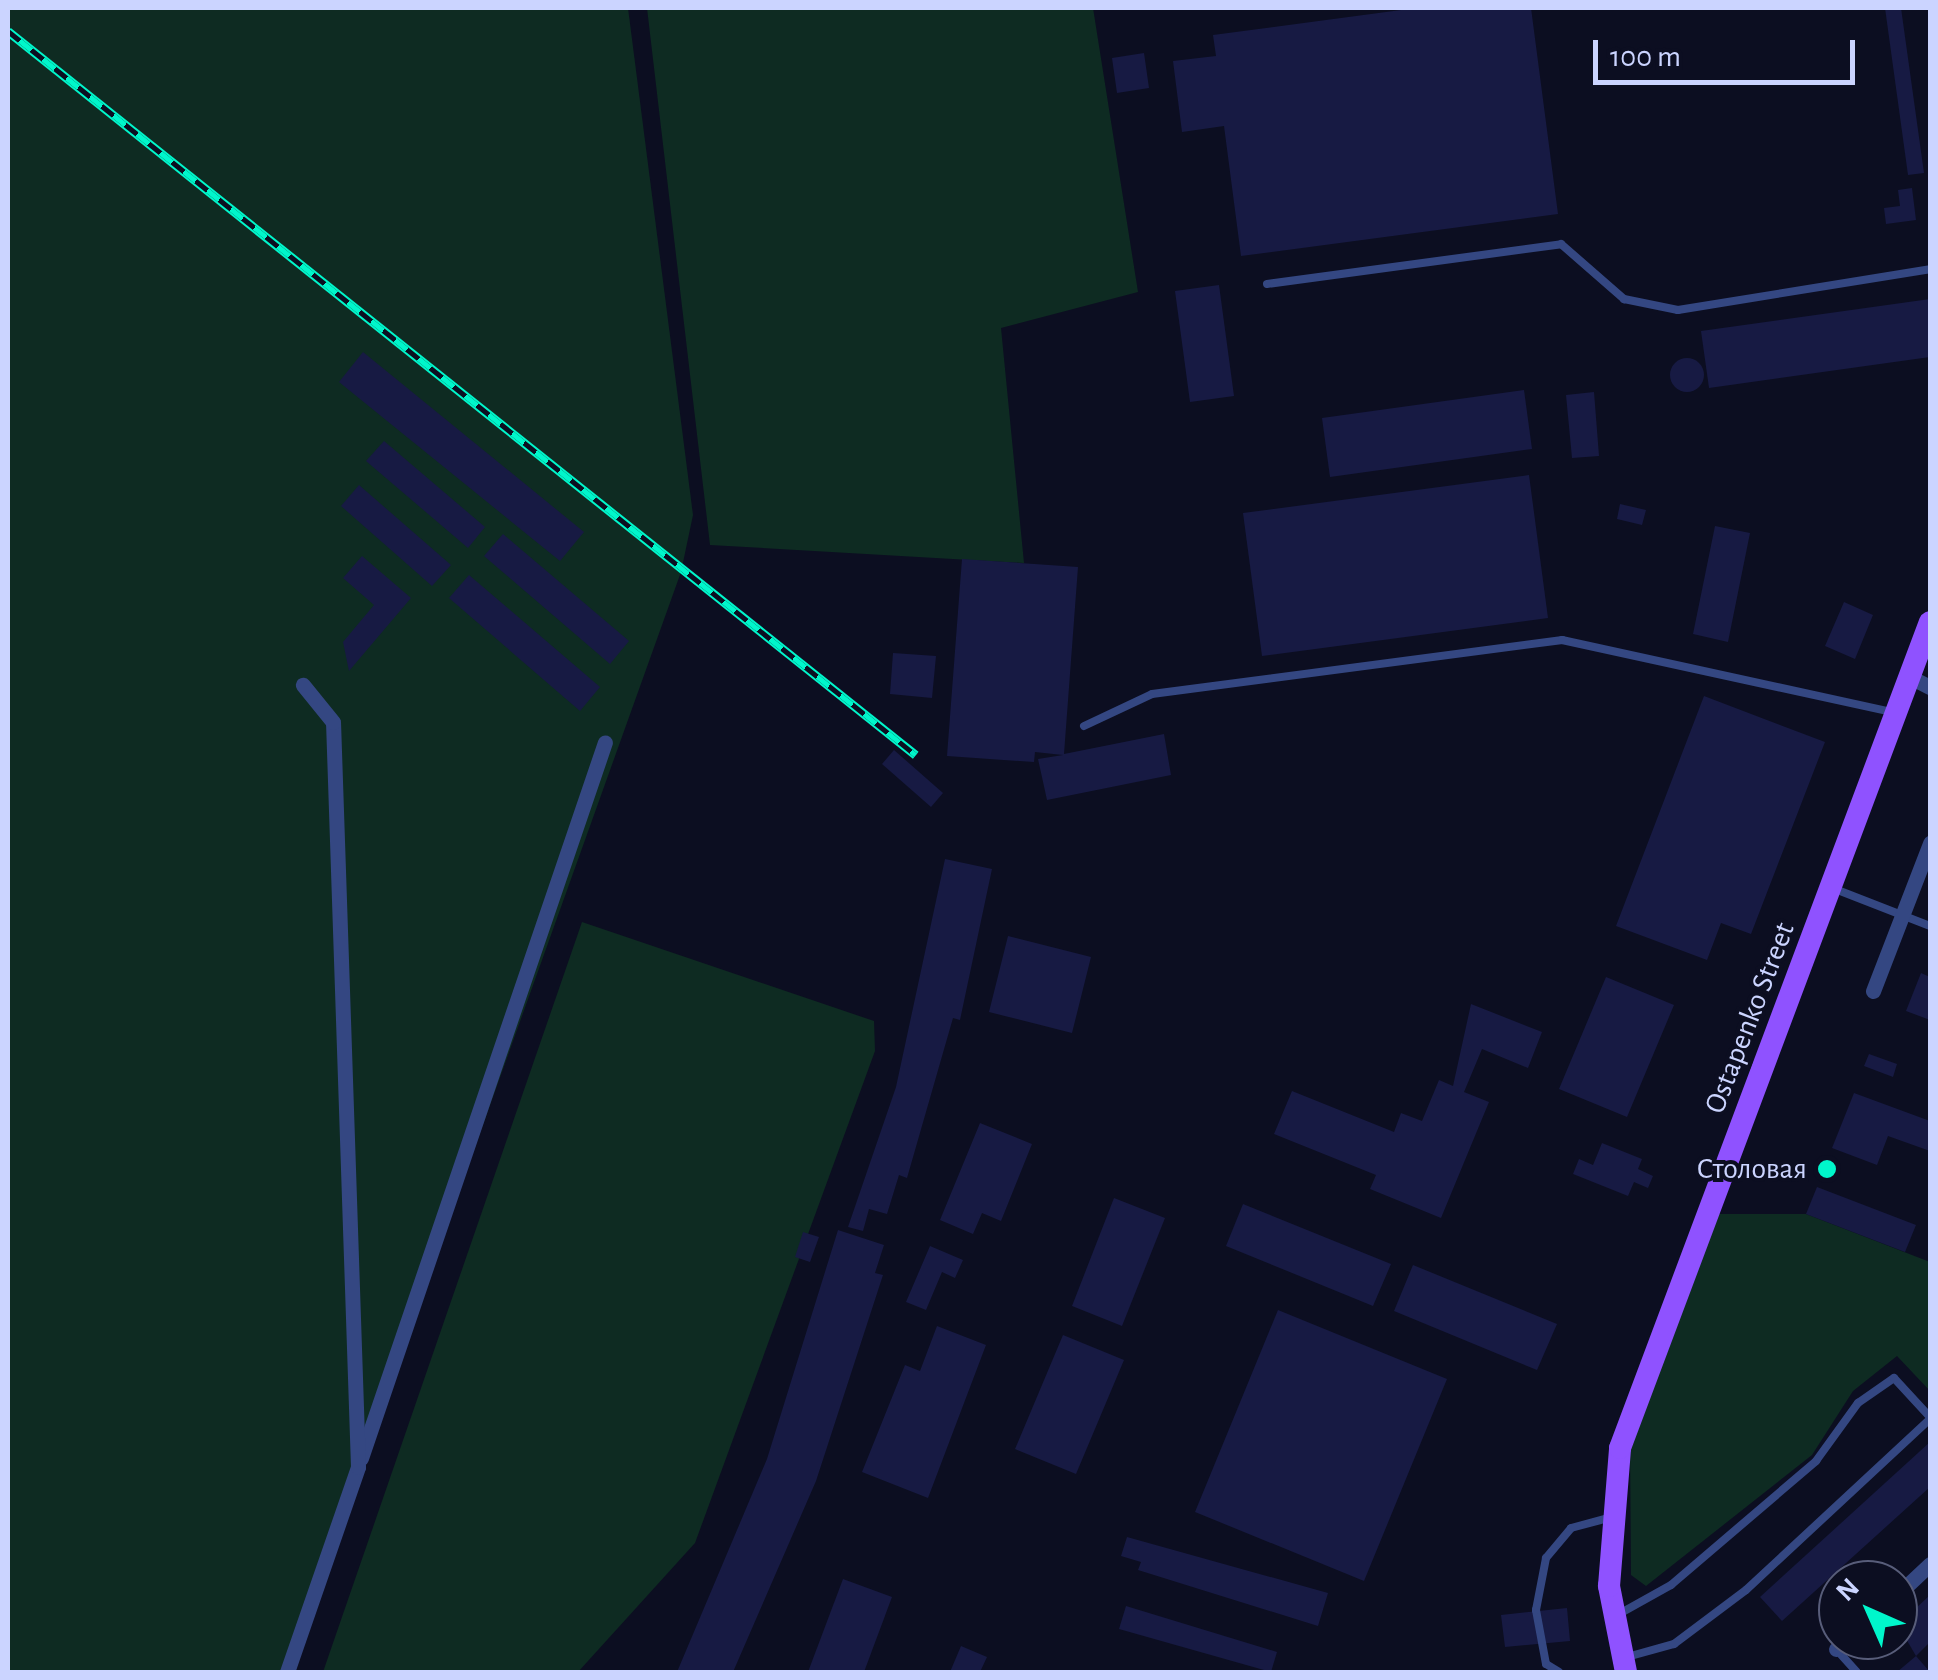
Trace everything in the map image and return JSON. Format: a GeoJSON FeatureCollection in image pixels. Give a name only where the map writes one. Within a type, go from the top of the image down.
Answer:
{"type":"FeatureCollection","features":[{"type":"Feature","properties":{"kind":"main road","name":"Ostapenko Street"},"geometry":{"type":"LineString","coordinates":[[1625,1666],[1615,1615],[1609,1518],[1620,1448],[1896,714],[1920,682],[1930,622]]}},
{"type":"Feature","properties":{"kind":"street"},"geometry":{"type":"LineString","coordinates":[[303,685],[333,722],[358,1467]]}},
{"type":"Feature","properties":{"kind":"street"},"geometry":{"type":"LineString","coordinates":[[287,1672],[605,742]]}},
{"type":"Feature","properties":{"kind":"street"},"geometry":{"type":"LineString","coordinates":[[1873,991],[1930,843]]}},
{"type":"Feature","properties":{"kind":"lane"},"geometry":{"type":"LineString","coordinates":[[1267,284],[1561,244],[1624,300],[1678,310],[1930,269]]}},
{"type":"Feature","properties":{"kind":"lane"},"geometry":{"type":"LineString","coordinates":[[1084,726],[1152,694],[1562,640],[1896,714]]}},
{"type":"Feature","properties":{"kind":"lane"},"geometry":{"type":"LineString","coordinates":[[1831,887],[1930,926]]}},
{"type":"Feature","properties":{"kind":"lane"},"geometry":{"type":"LineString","coordinates":[[1615,1615],[1671,1585],[1816,1461],[1858,1403],[1894,1378],[1930,1418],[1746,1590],[1674,1644],[1625,1666]]}},
{"type":"Feature","properties":{"kind":"lane"},"geometry":{"type":"LineString","coordinates":[[1559,1672],[1546,1664],[1536,1610],[1546,1558],[1571,1528],[1609,1518]]}},
{"type":"Feature","properties":{"kind":"green space"},"geometry":{"type":"Polygon","coordinates":[[[8,8],[628,8],[693,515],[681,572],[287,1672],[8,1672],[8,8]]]}},
{"type":"Feature","properties":{"kind":"green space"},"geometry":{"type":"Polygon","coordinates":[[[647,8],[1093,8],[1138,292],[1001,328],[1024,563],[710,545],[647,8]]]}},
{"type":"Feature","properties":{"kind":"green space"},"geometry":{"type":"Polygon","coordinates":[[[582,922],[874,1021],[875,1051],[695,1543],[578,1672],[323,1672],[582,922]]]}},
{"type":"Feature","properties":{"kind":"green space"},"geometry":{"type":"Polygon","coordinates":[[[1718,1214],[1806,1214],[1930,1262],[1930,1391],[1897,1356],[1853,1391],[1812,1455],[1646,1586],[1631,1575],[1630,1445],[1718,1214]]]}},
{"type":"Feature","properties":{"kind":"building"},"geometry":{"type":"Polygon","coordinates":[[[1416,8],[1531,8],[1558,214],[1241,256],[1224,126],[1182,132],[1173,61],[1216,56],[1213,35],[1416,8]]]}},
{"type":"Feature","properties":{"kind":"building"},"geometry":{"type":"Polygon","coordinates":[[[1885,8],[1901,8],[1924,173],[1908,175],[1885,8]]]}},
{"type":"Feature","properties":{"kind":"building"},"geometry":{"type":"Polygon","coordinates":[[[1144,53],[1149,88],[1117,93],[1112,58],[1144,53]]]}},
{"type":"Feature","properties":{"kind":"building"},"geometry":{"type":"Polygon","coordinates":[[[1912,188],[1916,220],[1886,224],[1884,208],[1900,206],[1898,190],[1912,188]]]}},
{"type":"Feature","properties":{"kind":"building"},"geometry":{"type":"Polygon","coordinates":[[[1219,285],[1234,396],[1190,402],[1175,291],[1219,285]]]}},
{"type":"Feature","properties":{"kind":"building"},"geometry":{"type":"Polygon","coordinates":[[[1930,299],[1930,357],[1709,388],[1701,331],[1930,299]]]}},
{"type":"Feature","properties":{"kind":"building"},"geometry":{"type":"Polygon","coordinates":[[[363,352],[584,532],[560,561],[339,382],[363,352]]]}},
{"type":"Feature","properties":{"kind":"building"},"geometry":{"type":"Polygon","coordinates":[[[1687,358],[1699,363],[1704,375],[1699,387],[1687,392],[1675,387],[1670,375],[1675,363],[1687,358]]]}},
{"type":"Feature","properties":{"kind":"building"},"geometry":{"type":"Polygon","coordinates":[[[1524,390],[1532,449],[1330,477],[1322,418],[1524,390]]]}},
{"type":"Feature","properties":{"kind":"building"},"geometry":{"type":"Polygon","coordinates":[[[1594,392],[1599,456],[1572,458],[1566,395],[1594,392]]]}},
{"type":"Feature","properties":{"kind":"building"},"geometry":{"type":"Polygon","coordinates":[[[384,441],[485,527],[468,548],[366,461],[384,441]]]}},
{"type":"Feature","properties":{"kind":"building"},"geometry":{"type":"Polygon","coordinates":[[[1529,475],[1548,618],[1262,656],[1243,513],[1529,475]]]}},
{"type":"Feature","properties":{"kind":"building"},"geometry":{"type":"Polygon","coordinates":[[[359,485],[451,565],[432,586],[341,506],[359,485]]]}},
{"type":"Feature","properties":{"kind":"building"},"geometry":{"type":"Polygon","coordinates":[[[1620,504],[1646,510],[1642,525],[1617,519],[1620,504]]]}},
{"type":"Feature","properties":{"kind":"building"},"geometry":{"type":"Polygon","coordinates":[[[1715,526],[1750,533],[1728,642],[1693,634],[1715,526]]]}},
{"type":"Feature","properties":{"kind":"building"},"geometry":{"type":"Polygon","coordinates":[[[503,534],[629,641],[610,664],[484,556],[503,534]]]}},
{"type":"Feature","properties":{"kind":"building"},"geometry":{"type":"Polygon","coordinates":[[[362,556],[411,598],[349,671],[343,642],[374,605],[343,578],[362,556]]]}},
{"type":"Feature","properties":{"kind":"building"},"geometry":{"type":"Polygon","coordinates":[[[962,559],[1078,567],[1064,754],[1164,734],[1171,775],[1047,800],[1038,759],[1063,755],[1035,752],[1034,762],[947,756],[962,559]]]}},
{"type":"Feature","properties":{"kind":"building"},"geometry":{"type":"Polygon","coordinates":[[[469,575],[600,687],[580,711],[449,598],[469,575]]]}},
{"type":"Feature","properties":{"kind":"building"},"geometry":{"type":"Polygon","coordinates":[[[1844,602],[1873,615],[1855,659],[1825,646],[1844,602]]]}},
{"type":"Feature","properties":{"kind":"building"},"geometry":{"type":"Polygon","coordinates":[[[893,653],[936,656],[932,698],[890,694],[893,653]]]}},
{"type":"Feature","properties":{"kind":"building"},"geometry":{"type":"Polygon","coordinates":[[[1704,696],[1825,742],[1751,934],[1721,923],[1707,960],[1616,926],[1704,696]]]}},
{"type":"Feature","properties":{"kind":"building"},"geometry":{"type":"Polygon","coordinates":[[[894,750],[943,793],[931,807],[882,764],[894,750]]]}},
{"type":"Feature","properties":{"kind":"building"},"geometry":{"type":"Polygon","coordinates":[[[945,859],[992,869],[960,1020],[953,1018],[907,1178],[899,1175],[887,1214],[869,1209],[863,1231],[848,1227],[896,1087],[945,859]]]}},
{"type":"Feature","properties":{"kind":"building"},"geometry":{"type":"Polygon","coordinates":[[[1008,936],[1091,957],[1072,1033],[989,1012],[1008,936]]]}},
{"type":"Feature","properties":{"kind":"building"},"geometry":{"type":"Polygon","coordinates":[[[1921,973],[1930,977],[1930,1020],[1906,1011],[1921,973]]]}},
{"type":"Feature","properties":{"kind":"building"},"geometry":{"type":"Polygon","coordinates":[[[1606,977],[1674,1005],[1627,1117],[1559,1089],[1606,977]]]}},
{"type":"Feature","properties":{"kind":"building"},"geometry":{"type":"Polygon","coordinates":[[[1471,1004],[1542,1032],[1528,1068],[1482,1049],[1464,1092],[1489,1102],[1441,1218],[1370,1189],[1376,1175],[1274,1134],[1292,1091],[1394,1132],[1401,1113],[1422,1121],[1439,1080],[1453,1086],[1471,1004]]]}},
{"type":"Feature","properties":{"kind":"building"},"geometry":{"type":"Polygon","coordinates":[[[1869,1054],[1897,1064],[1893,1077],[1864,1066],[1869,1054]]]}},
{"type":"Feature","properties":{"kind":"building"},"geometry":{"type":"Polygon","coordinates":[[[1854,1093],[1930,1121],[1930,1151],[1888,1136],[1877,1165],[1832,1148],[1854,1093]]]}},
{"type":"Feature","properties":{"kind":"building"},"geometry":{"type":"Polygon","coordinates":[[[980,1123],[1032,1144],[1001,1221],[982,1213],[973,1234],[940,1220],[980,1123]]]}},
{"type":"Feature","properties":{"kind":"building"},"geometry":{"type":"Polygon","coordinates":[[[1602,1143],[1642,1159],[1638,1169],[1653,1176],[1648,1188],[1634,1182],[1628,1196],[1573,1174],[1579,1159],[1593,1165],[1602,1143]]]}},
{"type":"Feature","properties":{"kind":"building"},"geometry":{"type":"Polygon","coordinates":[[[1817,1187],[1916,1225],[1905,1252],[1806,1214],[1817,1187]]]}},
{"type":"Feature","properties":{"kind":"building"},"geometry":{"type":"Polygon","coordinates":[[[1114,1198],[1165,1218],[1122,1326],[1072,1306],[1114,1198]]]}},
{"type":"Feature","properties":{"kind":"building"},"geometry":{"type":"Polygon","coordinates":[[[1243,1204],[1391,1264],[1373,1306],[1226,1246],[1243,1204]]]}},
{"type":"Feature","properties":{"kind":"building"},"geometry":{"type":"Polygon","coordinates":[[[838,1230],[884,1245],[875,1273],[883,1275],[816,1481],[733,1672],[677,1672],[767,1459],[838,1230]]]}},
{"type":"Feature","properties":{"kind":"building"},"geometry":{"type":"Polygon","coordinates":[[[803,1232],[819,1237],[810,1262],[795,1257],[803,1232]]]}},
{"type":"Feature","properties":{"kind":"building"},"geometry":{"type":"Polygon","coordinates":[[[930,1246],[963,1260],[955,1278],[942,1272],[926,1310],[906,1302],[930,1246]]]}},
{"type":"Feature","properties":{"kind":"building"},"geometry":{"type":"Polygon","coordinates":[[[1413,1265],[1557,1324],[1537,1370],[1394,1311],[1413,1265]]]}},
{"type":"Feature","properties":{"kind":"building"},"geometry":{"type":"Polygon","coordinates":[[[1278,1310],[1447,1379],[1364,1581],[1195,1512],[1278,1310]]]}},
{"type":"Feature","properties":{"kind":"building"},"geometry":{"type":"Polygon","coordinates":[[[937,1326],[986,1345],[928,1498],[862,1472],[905,1365],[920,1371],[937,1326]]]}},
{"type":"Feature","properties":{"kind":"building"},"geometry":{"type":"Polygon","coordinates":[[[1063,1335],[1124,1360],[1076,1474],[1015,1449],[1063,1335]]]}},
{"type":"Feature","properties":{"kind":"building"},"geometry":{"type":"Polygon","coordinates":[[[1930,1442],[1930,1487],[1849,1560],[1818,1560],[1818,1588],[1782,1621],[1760,1597],[1930,1442]]]}},
{"type":"Feature","properties":{"kind":"building"},"geometry":{"type":"Polygon","coordinates":[[[1127,1537],[1328,1593],[1318,1626],[1138,1570],[1141,1562],[1121,1556],[1127,1537]]]}},
{"type":"Feature","properties":{"kind":"building"},"geometry":{"type":"Polygon","coordinates":[[[843,1579],[892,1597],[864,1672],[808,1672],[843,1579]]]}},
{"type":"Feature","properties":{"kind":"building"},"geometry":{"type":"Polygon","coordinates":[[[1930,1595],[1930,1642],[1918,1654],[1918,1606],[1930,1595]]]}},
{"type":"Feature","properties":{"kind":"building"},"geometry":{"type":"Polygon","coordinates":[[[1126,1606],[1277,1652],[1271,1672],[1119,1629],[1126,1606]]]}},
{"type":"Feature","properties":{"kind":"building"},"geometry":{"type":"Polygon","coordinates":[[[1567,1608],[1570,1641],[1505,1647],[1501,1615],[1567,1608]]]}},
{"type":"Feature","properties":{"kind":"building"},"geometry":{"type":"Polygon","coordinates":[[[961,1646],[987,1657],[980,1672],[950,1672],[961,1646]]]}},
{"type":"Feature","properties":{"kind":"building"},"geometry":{"type":"Polygon","coordinates":[[[1918,1658],[1930,1672],[1897,1672],[1918,1658]]]}},
{"type":"Feature","properties":{"kind":"railway"},"geometry":{"type":"LineString","coordinates":[[8,31],[916,755]]}},
{"type":"Feature","properties":{"kind":"place","name":"Столовая"},"geometry":{"type":"Point","coordinates":[1827,1169]}}]}
